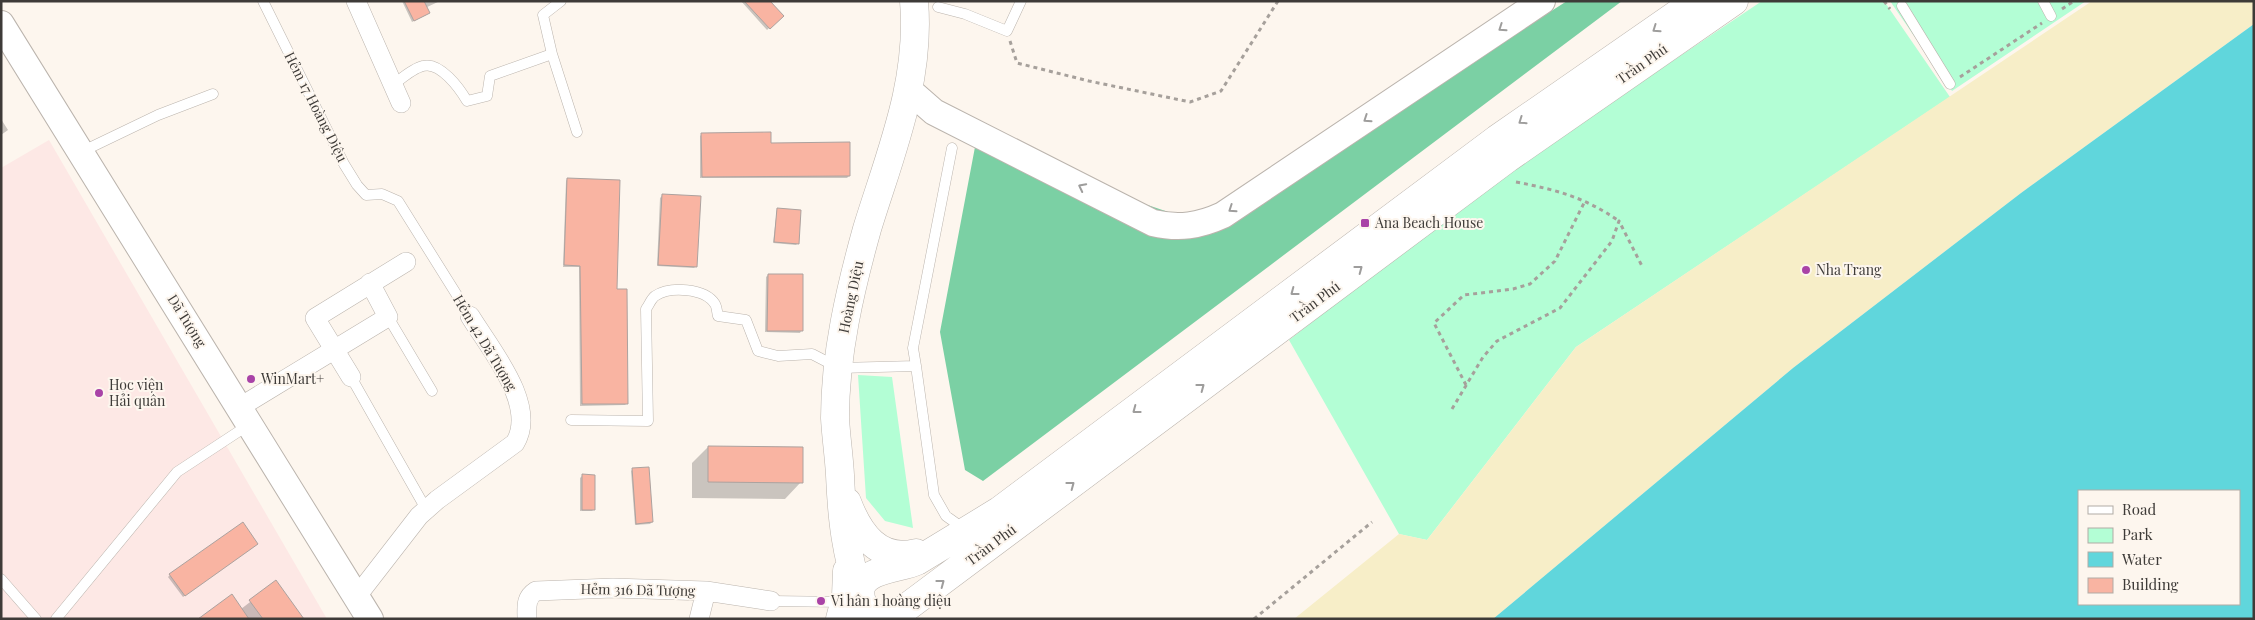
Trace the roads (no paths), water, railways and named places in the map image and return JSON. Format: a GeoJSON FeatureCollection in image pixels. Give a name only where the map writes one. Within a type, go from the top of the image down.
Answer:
{"type":"FeatureCollection","features":[{"type":"Feature","properties":{"kind":"main road","name":"Trần Phú"},"geometry":{"type":"LineString","coordinates":[[884,570],[904,567],[939,548],[1007,505],[1498,139],[1696,1]]}},
{"type":"Feature","properties":{"kind":"main road","name":"Trần Phú"},"geometry":{"type":"LineString","coordinates":[[892,617],[1508,158],[1734,1]]}},
{"type":"Feature","properties":{"kind":"main road","name":"Hoàng Diệu"},"geometry":{"type":"LineString","coordinates":[[892,617],[909,597],[905,582],[900,576],[884,570],[871,561],[849,517],[842,485],[835,418],[838,368],[844,320],[853,282],[910,91],[915,35],[926,4]]}},
{"type":"Feature","properties":{"kind":"main road","name":"Hoàng Diệu"},"geometry":{"type":"LineString","coordinates":[[842,485],[841,510],[847,552],[849,609]]}},
{"type":"Feature","properties":{"kind":"main road"},"geometry":{"type":"LineString","coordinates":[[842,485],[860,531],[880,550],[892,555],[908,555],[939,548]]}},
{"type":"Feature","properties":{"kind":"main road"},"geometry":{"type":"LineString","coordinates":[[884,570],[869,576],[849,609],[892,617]]}},
{"type":"Feature","properties":{"kind":"street"},"geometry":{"type":"LineString","coordinates":[[356,1],[401,103]]}},
{"type":"Feature","properties":{"kind":"street"},"geometry":{"type":"LineString","coordinates":[[910,91],[934,112],[1153,223],[1171,227],[1192,226],[1223,215],[1542,1]]}},
{"type":"Feature","properties":{"kind":"street","name":"Dã Tượng"},"geometry":{"type":"LineString","coordinates":[[1,24],[246,415],[370,619]]}},
{"type":"Feature","properties":{"kind":"street"},"geometry":{"type":"LineString","coordinates":[[351,377],[315,318],[406,262]]}},
{"type":"Feature","properties":{"kind":"street"},"geometry":{"type":"LineString","coordinates":[[246,415],[334,349],[388,317],[370,283]]}},
{"type":"Feature","properties":{"kind":"street","name":"Hẻm 42 Dã Tượng"},"geometry":{"type":"LineString","coordinates":[[357,596],[405,533],[426,509],[515,443],[522,427],[520,403],[514,387],[470,316]]}},
{"type":"Feature","properties":{"kind":"street","name":"Hẻm 316 Dã Tượng"},"geometry":{"type":"LineString","coordinates":[[527,619],[526,602],[529,595],[536,591],[612,588],[706,591],[771,600]]}},
{"type":"Feature","properties":{"kind":"street"},"geometry":{"type":"LineString","coordinates":[[699,619],[706,591]]}},
{"type":"Feature","properties":{"kind":"lane","name":"Hẻm 17 Hoàng Diệu"},"geometry":{"type":"LineString","coordinates":[[263,1],[344,164],[357,185],[366,195],[382,194]]}},
{"type":"Feature","properties":{"kind":"lane"},"geometry":{"type":"LineString","coordinates":[[561,1],[543,15],[552,54],[578,132]]}},
{"type":"Feature","properties":{"kind":"lane"},"geometry":{"type":"LineString","coordinates":[[926,4],[965,14],[1007,31],[1021,1]]}},
{"type":"Feature","properties":{"kind":"lane"},"geometry":{"type":"LineString","coordinates":[[2042,1],[2052,16]]}},
{"type":"Feature","properties":{"kind":"lane"},"geometry":{"type":"LineString","coordinates":[[1904,3],[1950,84]]}},
{"type":"Feature","properties":{"kind":"lane"},"geometry":{"type":"LineString","coordinates":[[393,85],[423,66],[430,66],[458,84],[467,101],[478,99],[487,96],[490,76],[552,54]]}},
{"type":"Feature","properties":{"kind":"lane"},"geometry":{"type":"LineString","coordinates":[[81,152],[158,114],[213,94]]}},
{"type":"Feature","properties":{"kind":"lane"},"geometry":{"type":"LineString","coordinates":[[952,148],[913,348],[934,495],[946,516],[960,526],[971,528]]}},
{"type":"Feature","properties":{"kind":"lane","name":"Hẻm 42 Dã Tượng"},"geometry":{"type":"LineString","coordinates":[[382,194],[398,201],[470,316]]}},
{"type":"Feature","properties":{"kind":"lane"},"geometry":{"type":"LineString","coordinates":[[571,420],[648,421],[646,309],[653,297],[661,293],[679,290],[702,294],[715,304],[718,316],[746,320],[758,351],[778,356],[812,354],[838,368],[916,366]]}},
{"type":"Feature","properties":{"kind":"lane"},"geometry":{"type":"LineString","coordinates":[[388,317],[432,391]]}},
{"type":"Feature","properties":{"kind":"lane"},"geometry":{"type":"LineString","coordinates":[[351,377],[426,509]]}},
{"type":"Feature","properties":{"kind":"lane"},"geometry":{"type":"LineString","coordinates":[[56,619],[178,472],[246,415]]}},
{"type":"Feature","properties":{"kind":"lane"},"geometry":{"type":"LineString","coordinates":[[1,579],[36,619]]}},
{"type":"Feature","properties":{"kind":"lane"},"geometry":{"type":"LineString","coordinates":[[771,600],[849,609]]}},
{"type":"Feature","properties":{"kind":"water"},"geometry":{"type":"Polygon","coordinates":[[[2254,24],[2254,619],[1493,619],[1793,368],[2021,193],[2254,24]]]}},
{"type":"Feature","properties":{"kind":"place","name":"Ana Beach House"},"geometry":{"type":"Point","coordinates":[1365,223]}},
{"type":"Feature","properties":{"kind":"place","name":"Nha Trang"},"geometry":{"type":"Point","coordinates":[1806,270]}},
{"type":"Feature","properties":{"kind":"place","name":"WinMart+"},"geometry":{"type":"Point","coordinates":[251,379]}},
{"type":"Feature","properties":{"kind":"place","name":"Học viện Hải quân"},"geometry":{"type":"Point","coordinates":[99,393]}},
{"type":"Feature","properties":{"kind":"place","name":"Vi hân 1 hoàng diệu"},"geometry":{"type":"Point","coordinates":[821,601]}}]}
